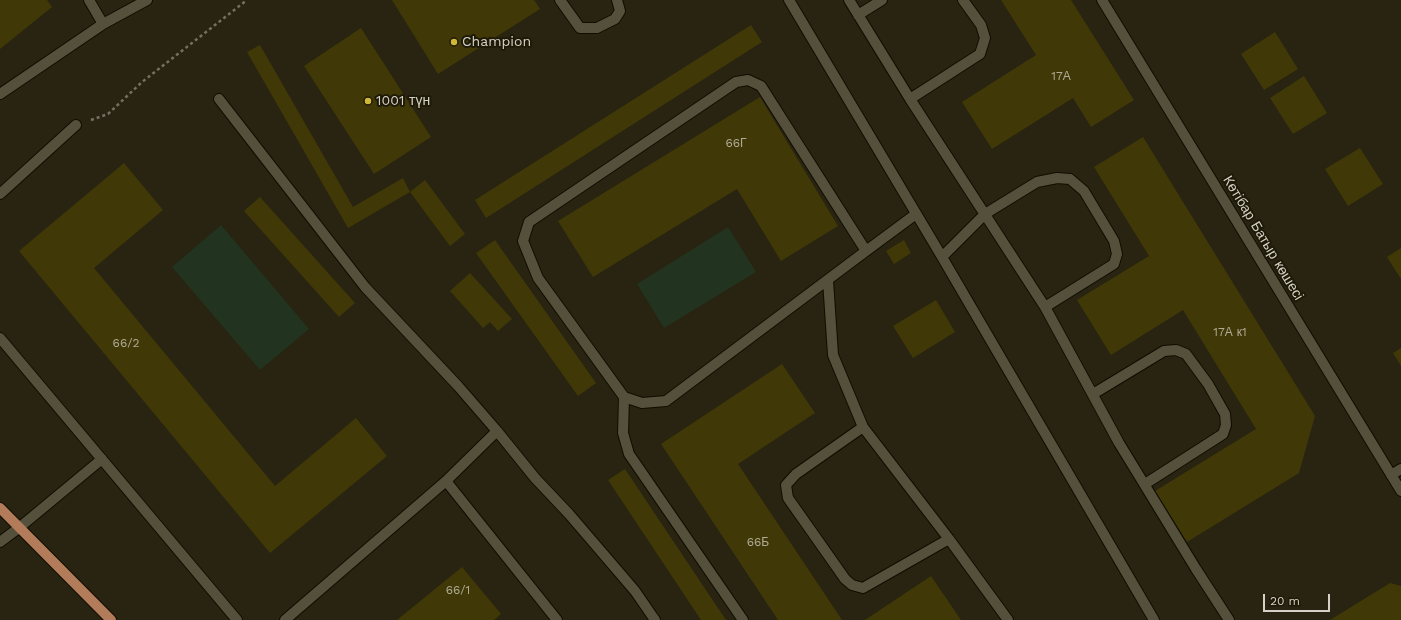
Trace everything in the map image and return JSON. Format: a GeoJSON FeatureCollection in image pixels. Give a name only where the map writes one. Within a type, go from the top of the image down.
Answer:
{"type":"FeatureCollection","features":[{"type":"Feature","properties":{"kind":"main road"},"geometry":{"type":"LineString","coordinates":[[0,508],[111,620]]}},
{"type":"Feature","properties":{"kind":"street"},"geometry":{"type":"LineString","coordinates":[[89,0],[103,24]]}},
{"type":"Feature","properties":{"kind":"street"},"geometry":{"type":"LineString","coordinates":[[0,94],[103,24],[147,0]]}},
{"type":"Feature","properties":{"kind":"street"},"geometry":{"type":"LineString","coordinates":[[560,0],[570,17],[580,28],[597,28],[615,19],[620,11],[617,0]]}},
{"type":"Feature","properties":{"kind":"street"},"geometry":{"type":"LineString","coordinates":[[789,0],[942,257],[1150,619]]}},
{"type":"Feature","properties":{"kind":"street"},"geometry":{"type":"LineString","coordinates":[[849,0],[910,99],[1045,307],[1119,443],[1229,620]]}},
{"type":"Feature","properties":{"kind":"street"},"geometry":{"type":"LineString","coordinates":[[858,15],[882,0]]}},
{"type":"Feature","properties":{"kind":"street"},"geometry":{"type":"LineString","coordinates":[[910,99],[980,54],[985,38],[981,25],[963,0]]}},
{"type":"Feature","properties":{"kind":"street","name":"Көтібар Батыр көшесі"},"geometry":{"type":"LineString","coordinates":[[1102,0],[1401,491]]}},
{"type":"Feature","properties":{"kind":"street"},"geometry":{"type":"LineString","coordinates":[[866,251],[761,86],[748,80],[736,82],[529,222],[523,241],[538,278],[624,397],[642,403],[666,401],[916,214]]}},
{"type":"Feature","properties":{"kind":"street"},"geometry":{"type":"LineString","coordinates":[[219,99],[365,287],[458,386],[535,478],[569,514],[635,591],[655,620]]}},
{"type":"Feature","properties":{"kind":"street"},"geometry":{"type":"LineString","coordinates":[[0,194],[76,125]]}},
{"type":"Feature","properties":{"kind":"street"},"geometry":{"type":"LineString","coordinates":[[942,257],[985,214],[1037,182],[1057,178],[1070,180],[1084,191],[1114,241],[1116,254],[1114,264],[1045,307]]}},
{"type":"Feature","properties":{"kind":"street"},"geometry":{"type":"LineString","coordinates":[[828,280],[833,355],[863,427],[949,539],[1008,620]]}},
{"type":"Feature","properties":{"kind":"street"},"geometry":{"type":"LineString","coordinates":[[0,338],[237,620]]}},
{"type":"Feature","properties":{"kind":"street"},"geometry":{"type":"LineString","coordinates":[[1093,394],[1164,351],[1176,350],[1186,354],[1208,384],[1225,414],[1226,425],[1224,434],[1145,484]]}},
{"type":"Feature","properties":{"kind":"street"},"geometry":{"type":"LineString","coordinates":[[624,397],[623,433],[628,454],[743,620]]}},
{"type":"Feature","properties":{"kind":"street"},"geometry":{"type":"LineString","coordinates":[[863,427],[796,474],[786,485],[788,498],[845,579],[852,585],[863,588],[949,539]]}},
{"type":"Feature","properties":{"kind":"street"},"geometry":{"type":"LineString","coordinates":[[285,620],[446,481],[497,431]]}},
{"type":"Feature","properties":{"kind":"street"},"geometry":{"type":"LineString","coordinates":[[0,542],[102,459]]}},
{"type":"Feature","properties":{"kind":"street"},"geometry":{"type":"LineString","coordinates":[[1391,475],[1401,469]]}},
{"type":"Feature","properties":{"kind":"street"},"geometry":{"type":"LineString","coordinates":[[446,481],[557,620]]}},
{"type":"Feature","properties":{"kind":"path"},"geometry":{"type":"LineString","coordinates":[[76,125],[108,114],[142,82],[247,0]]}},
{"type":"Feature","properties":{"kind":"green space"},"geometry":{"type":"Polygon","coordinates":[[[221,225],[309,329],[260,370],[172,267],[221,225]]]}},
{"type":"Feature","properties":{"kind":"green space"},"geometry":{"type":"Polygon","coordinates":[[[728,227],[756,272],[664,328],[637,284],[728,227]]]}},
{"type":"Feature","properties":{"kind":"building"},"geometry":{"type":"Polygon","coordinates":[[[0,0],[47,0],[52,7],[0,49],[0,0]]]}},
{"type":"Feature","properties":{"kind":"building","name":"Champion"},"geometry":{"type":"Polygon","coordinates":[[[392,0],[534,0],[540,9],[438,74],[392,0]]]}},
{"type":"Feature","properties":{"kind":"building"},"geometry":{"type":"Polygon","coordinates":[[[1001,0],[1071,0],[1134,100],[1091,127],[1073,98],[992,149],[962,102],[1036,55],[1001,0]]]}},
{"type":"Feature","properties":{"kind":"building"},"geometry":{"type":"Polygon","coordinates":[[[751,25],[762,42],[486,218],[475,200],[751,25]]]}},
{"type":"Feature","properties":{"kind":"building","name":"1001 түн"},"geometry":{"type":"Polygon","coordinates":[[[361,28],[431,137],[374,174],[304,66],[361,28]]]}},
{"type":"Feature","properties":{"kind":"building"},"geometry":{"type":"Polygon","coordinates":[[[1275,32],[1298,69],[1264,90],[1241,54],[1275,32]]]}},
{"type":"Feature","properties":{"kind":"building"},"geometry":{"type":"Polygon","coordinates":[[[260,45],[353,207],[403,178],[410,192],[348,228],[247,52],[260,45]]]}},
{"type":"Feature","properties":{"kind":"building"},"geometry":{"type":"Polygon","coordinates":[[[1304,76],[1327,113],[1293,134],[1270,98],[1304,76]]]}},
{"type":"Feature","properties":{"kind":"building"},"geometry":{"type":"Polygon","coordinates":[[[760,97],[838,226],[781,261],[737,189],[593,277],[558,221],[760,97]]]}},
{"type":"Feature","properties":{"kind":"building"},"geometry":{"type":"Polygon","coordinates":[[[1143,137],[1315,416],[1299,473],[1187,542],[1155,491],[1256,429],[1183,310],[1111,355],[1077,300],[1149,256],[1094,167],[1143,137]]]}},
{"type":"Feature","properties":{"kind":"building"},"geometry":{"type":"Polygon","coordinates":[[[1360,148],[1383,184],[1348,206],[1325,169],[1360,148]]]}},
{"type":"Feature","properties":{"kind":"building"},"geometry":{"type":"Polygon","coordinates":[[[124,163],[163,210],[94,268],[275,486],[356,418],[387,456],[270,553],[19,251],[124,163]]]}},
{"type":"Feature","properties":{"kind":"building"},"geometry":{"type":"Polygon","coordinates":[[[425,180],[465,234],[450,246],[410,192],[425,180]]]}},
{"type":"Feature","properties":{"kind":"building"},"geometry":{"type":"Polygon","coordinates":[[[260,197],[355,303],[339,317],[244,211],[260,197]]]}},
{"type":"Feature","properties":{"kind":"building"},"geometry":{"type":"Polygon","coordinates":[[[495,240],[596,383],[578,396],[476,253],[495,240]]]}},
{"type":"Feature","properties":{"kind":"building"},"geometry":{"type":"Polygon","coordinates":[[[904,240],[911,253],[894,264],[886,251],[904,240]]]}},
{"type":"Feature","properties":{"kind":"building"},"geometry":{"type":"Polygon","coordinates":[[[1401,248],[1401,279],[1387,257],[1401,248]]]}},
{"type":"Feature","properties":{"kind":"building"},"geometry":{"type":"Polygon","coordinates":[[[470,273],[512,319],[498,331],[490,322],[483,328],[450,291],[470,273]]]}},
{"type":"Feature","properties":{"kind":"building"},"geometry":{"type":"Polygon","coordinates":[[[936,300],[955,332],[913,358],[893,326],[936,300]]]}},
{"type":"Feature","properties":{"kind":"building"},"geometry":{"type":"Polygon","coordinates":[[[1401,348],[1401,366],[1393,353],[1401,348]]]}},
{"type":"Feature","properties":{"kind":"building"},"geometry":{"type":"Polygon","coordinates":[[[782,364],[815,413],[738,464],[842,620],[778,620],[661,444],[782,364]]]}},
{"type":"Feature","properties":{"kind":"building"},"geometry":{"type":"Polygon","coordinates":[[[625,469],[726,620],[701,620],[608,480],[625,469]]]}},
{"type":"Feature","properties":{"kind":"building"},"geometry":{"type":"Polygon","coordinates":[[[462,567],[501,614],[494,620],[397,620],[462,567]]]}},
{"type":"Feature","properties":{"kind":"building"},"geometry":{"type":"Polygon","coordinates":[[[931,576],[961,620],[865,620],[931,576]]]}},
{"type":"Feature","properties":{"kind":"building"},"geometry":{"type":"Polygon","coordinates":[[[1390,583],[1401,586],[1401,620],[1330,620],[1390,583]]]}},
{"type":"Feature","properties":{"kind":"place","name":"Champion"},"geometry":{"type":"Point","coordinates":[454,42]}},
{"type":"Feature","properties":{"kind":"place","name":"1001 түн"},"geometry":{"type":"Point","coordinates":[368,101]}}]}
